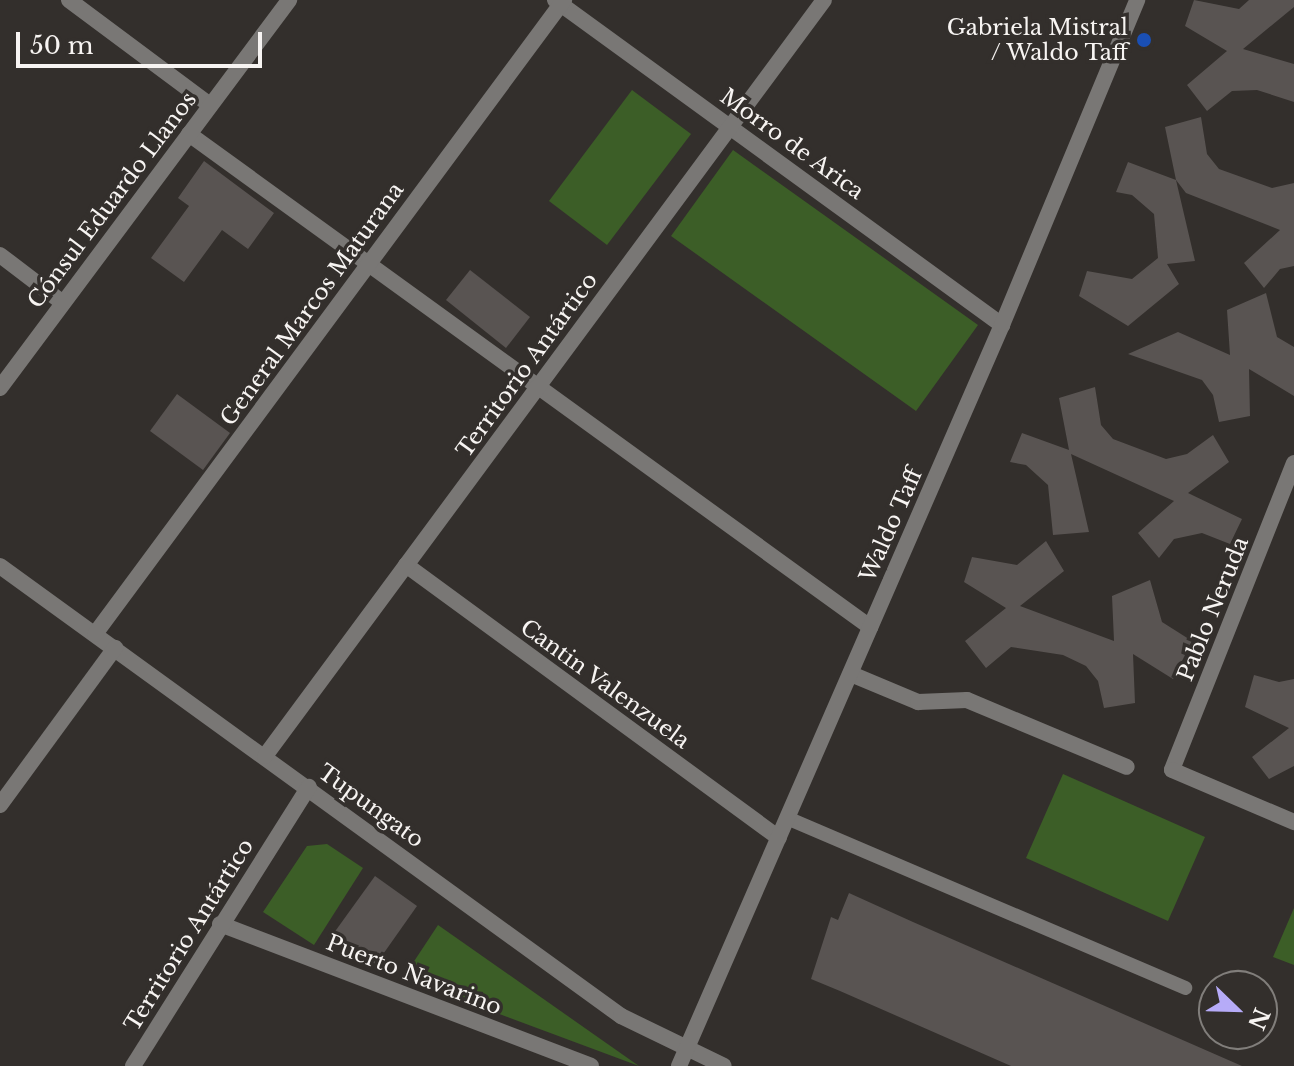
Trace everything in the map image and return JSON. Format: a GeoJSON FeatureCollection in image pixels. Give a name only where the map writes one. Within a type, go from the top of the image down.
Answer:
{"type":"FeatureCollection","features":[{"type":"Feature","properties":{"kind":"street"},"geometry":{"type":"LineString","coordinates":[[69,0],[210,105]]}},
{"type":"Feature","properties":{"kind":"street","name":"Cónsul Eduardo Llanos"},"geometry":{"type":"LineString","coordinates":[[0,388],[289,0]]}},
{"type":"Feature","properties":{"kind":"street","name":"Territorio Antártico"},"geometry":{"type":"LineString","coordinates":[[265,756],[824,0]]}},
{"type":"Feature","properties":{"kind":"street","name":"Waldo Taff"},"geometry":{"type":"LineString","coordinates":[[679,1066],[1002,325],[1137,0]]}},
{"type":"Feature","properties":{"kind":"street","name":"Morro de Arica"},"geometry":{"type":"LineString","coordinates":[[560,1],[1002,325]]}},
{"type":"Feature","properties":{"kind":"street","name":"General Marcos Maturana"},"geometry":{"type":"LineString","coordinates":[[95,634],[560,1]]}},
{"type":"Feature","properties":{"kind":"street"},"geometry":{"type":"LineString","coordinates":[[189,134],[536,389],[870,627]]}},
{"type":"Feature","properties":{"kind":"street"},"geometry":{"type":"LineString","coordinates":[[0,255],[63,303]]}},
{"type":"Feature","properties":{"kind":"street","name":"Pablo Neruda"},"geometry":{"type":"LineString","coordinates":[[1294,463],[1172,770],[1294,822]]}},
{"type":"Feature","properties":{"kind":"street","name":"Cantin Valenzuela"},"geometry":{"type":"LineString","coordinates":[[406,565],[779,838]]}},
{"type":"Feature","properties":{"kind":"street","name":"Tupungato"},"geometry":{"type":"LineString","coordinates":[[0,566],[621,1016],[724,1066]]}},
{"type":"Feature","properties":{"kind":"street"},"geometry":{"type":"LineString","coordinates":[[0,805],[115,648]]}},
{"type":"Feature","properties":{"kind":"street"},"geometry":{"type":"LineString","coordinates":[[851,674],[918,702],[967,700],[1127,767]]}},
{"type":"Feature","properties":{"kind":"street","name":"Territorio Antártico"},"geometry":{"type":"LineString","coordinates":[[133,1066],[309,787]]}},
{"type":"Feature","properties":{"kind":"street","name":"Puerto Navarino"},"geometry":{"type":"LineString","coordinates":[[220,924],[591,1066]]}},
{"type":"Feature","properties":{"kind":"lane"},"geometry":{"type":"LineString","coordinates":[[787,818],[1185,988]]}},
{"type":"Feature","properties":{"kind":"green space"},"geometry":{"type":"Polygon","coordinates":[[[632,90],[691,134],[607,245],[549,201],[632,90]]]}},
{"type":"Feature","properties":{"kind":"green space"},"geometry":{"type":"Polygon","coordinates":[[[733,150],[978,325],[916,411],[671,236],[733,150]]]}},
{"type":"Feature","properties":{"kind":"green space"},"geometry":{"type":"Polygon","coordinates":[[[1063,774],[1205,837],[1168,921],[1026,858],[1063,774]]]}},
{"type":"Feature","properties":{"kind":"green space"},"geometry":{"type":"Polygon","coordinates":[[[327,844],[363,868],[314,945],[263,912],[307,846],[327,844]]]}},
{"type":"Feature","properties":{"kind":"green space"},"geometry":{"type":"Polygon","coordinates":[[[1294,908],[1294,965],[1273,957],[1294,908]]]}},
{"type":"Feature","properties":{"kind":"green space"},"geometry":{"type":"Polygon","coordinates":[[[438,925],[639,1066],[403,978],[438,925]]]}},
{"type":"Feature","properties":{"kind":"building"},"geometry":{"type":"Polygon","coordinates":[[[1194,0],[1239,9],[1249,0],[1294,0],[1294,7],[1243,49],[1294,64],[1294,102],[1257,90],[1232,91],[1207,111],[1187,85],[1227,51],[1185,26],[1194,0]]]}},
{"type":"Feature","properties":{"kind":"building"},"geometry":{"type":"Polygon","coordinates":[[[1201,117],[1207,154],[1219,169],[1272,188],[1294,183],[1294,266],[1280,269],[1264,288],[1244,263],[1280,230],[1186,193],[1176,180],[1165,127],[1201,117]]]}},
{"type":"Feature","properties":{"kind":"building"},"geometry":{"type":"Polygon","coordinates":[[[204,161],[274,213],[248,249],[222,230],[184,282],[151,258],[189,206],[178,198],[204,161]]]}},
{"type":"Feature","properties":{"kind":"building"},"geometry":{"type":"Polygon","coordinates":[[[1128,162],[1176,180],[1195,261],[1167,264],[1179,284],[1128,326],[1079,296],[1087,271],[1132,279],[1158,258],[1154,214],[1132,195],[1116,192],[1128,162]]]}},
{"type":"Feature","properties":{"kind":"building"},"geometry":{"type":"Polygon","coordinates":[[[470,270],[530,317],[506,348],[446,300],[470,270]]]}},
{"type":"Feature","properties":{"kind":"building"},"geometry":{"type":"Polygon","coordinates":[[[1266,293],[1277,337],[1294,347],[1294,396],[1249,369],[1250,416],[1219,422],[1213,395],[1202,380],[1128,354],[1178,332],[1230,355],[1227,310],[1266,293]]]}},
{"type":"Feature","properties":{"kind":"building"},"geometry":{"type":"Polygon","coordinates":[[[1095,387],[1101,425],[1113,439],[1166,459],[1187,454],[1213,435],[1229,462],[1188,493],[1242,519],[1230,544],[1202,533],[1174,539],[1159,558],[1138,533],[1174,501],[1071,454],[1089,532],[1053,535],[1048,485],[1026,465],[1010,462],[1022,433],[1069,450],[1059,398],[1095,387]]]}},
{"type":"Feature","properties":{"kind":"building"},"geometry":{"type":"Polygon","coordinates":[[[177,394],[230,433],[203,470],[150,431],[177,394]]]}},
{"type":"Feature","properties":{"kind":"building"},"geometry":{"type":"Polygon","coordinates":[[[1046,541],[1064,571],[1020,606],[1114,641],[1112,596],[1150,580],[1162,622],[1192,641],[1173,679],[1133,654],[1135,703],[1104,708],[1098,681],[1086,666],[1063,655],[1011,647],[986,668],[965,641],[1006,608],[964,582],[972,557],[1017,565],[1046,541]]]}},
{"type":"Feature","properties":{"kind":"building"},"geometry":{"type":"Polygon","coordinates":[[[1254,675],[1279,682],[1294,679],[1294,766],[1269,779],[1252,757],[1289,728],[1245,707],[1254,675]]]}},
{"type":"Feature","properties":{"kind":"building"},"geometry":{"type":"Polygon","coordinates":[[[375,876],[417,906],[374,967],[331,937],[375,876]]]}},
{"type":"Feature","properties":{"kind":"building"},"geometry":{"type":"Polygon","coordinates":[[[849,893],[1198,1047],[1198,1050],[1205,1050],[1242,1066],[1011,1066],[811,979],[831,917],[838,920],[849,893]]]}},
{"type":"Feature","properties":{"kind":"place","name":"Gabriela Mistral / Waldo Taff"},"geometry":{"type":"Point","coordinates":[1144,40]}}]}
